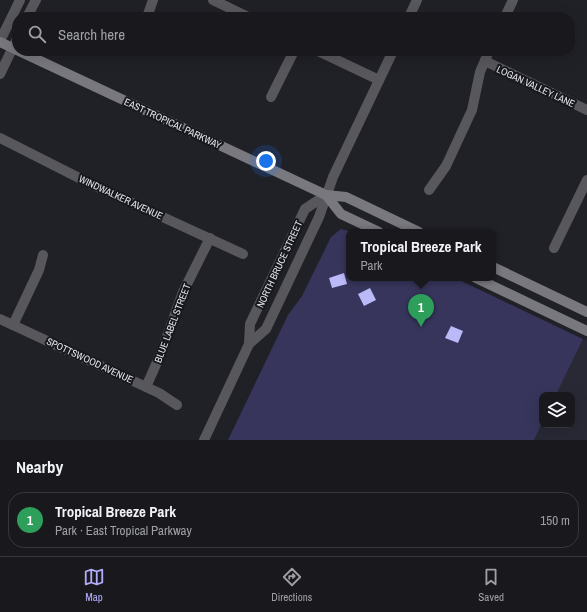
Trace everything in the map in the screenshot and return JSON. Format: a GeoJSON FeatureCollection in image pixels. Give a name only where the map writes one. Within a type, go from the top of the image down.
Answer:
{"type":"FeatureCollection","features":[{"type":"Feature","properties":{"kind":"main road","name":"EAST TROPICAL PARKWAY"},"geometry":{"type":"LineString","coordinates":[[0,42],[12,46]]}},
{"type":"Feature","properties":{"kind":"main road","name":"EAST TROPICAL PARKWAY"},"geometry":{"type":"LineString","coordinates":[[35,56],[326,195],[346,197],[413,229]]}},
{"type":"Feature","properties":{"kind":"main road","name":"EAST TROPICAL PARKWAY"},"geometry":{"type":"LineString","coordinates":[[326,195],[341,214],[373,229]]}},
{"type":"Feature","properties":{"kind":"main road"},"geometry":{"type":"LineString","coordinates":[[496,268],[587,312]]}},
{"type":"Feature","properties":{"kind":"main road"},"geometry":{"type":"LineString","coordinates":[[482,281],[587,331]]}},
{"type":"Feature","properties":{"kind":"street"},"geometry":{"type":"LineString","coordinates":[[14,12],[20,0]]}},
{"type":"Feature","properties":{"kind":"street"},"geometry":{"type":"LineString","coordinates":[[30,12],[36,0]]}},
{"type":"Feature","properties":{"kind":"street"},"geometry":{"type":"LineString","coordinates":[[149,12],[153,0]]}},
{"type":"Feature","properties":{"kind":"street"},"geometry":{"type":"LineString","coordinates":[[213,0],[238,12]]}},
{"type":"Feature","properties":{"kind":"street"},"geometry":{"type":"LineString","coordinates":[[412,12],[418,0]]}},
{"type":"Feature","properties":{"kind":"street"},"geometry":{"type":"LineString","coordinates":[[507,12],[513,0]]}},
{"type":"Feature","properties":{"kind":"street"},"geometry":{"type":"LineString","coordinates":[[0,42],[12,17]]}},
{"type":"Feature","properties":{"kind":"street"},"geometry":{"type":"LineString","coordinates":[[0,74],[12,54]]}},
{"type":"Feature","properties":{"kind":"street"},"geometry":{"type":"LineString","coordinates":[[271,97],[292,56]]}},
{"type":"Feature","properties":{"kind":"street"},"geometry":{"type":"LineString","coordinates":[[329,56],[379,80]]}},
{"type":"Feature","properties":{"kind":"street","name":"NORTH BRUCE STREET"},"geometry":{"type":"LineString","coordinates":[[249,344],[266,329],[319,217],[326,195],[391,56]]}},
{"type":"Feature","properties":{"kind":"street"},"geometry":{"type":"LineString","coordinates":[[429,190],[446,166],[472,110],[480,72],[487,56]]}},
{"type":"Feature","properties":{"kind":"street","name":"LOGAN VALLEY LANE"},"geometry":{"type":"LineString","coordinates":[[485,61],[587,110]]}},
{"type":"Feature","properties":{"kind":"street","name":"WINDWALKER AVENUE"},"geometry":{"type":"LineString","coordinates":[[0,138],[91,184],[243,254]]}},
{"type":"Feature","properties":{"kind":"street"},"geometry":{"type":"LineString","coordinates":[[554,248],[587,180]]}},
{"type":"Feature","properties":{"kind":"street","name":"NORTH BRUCE STREET"},"geometry":{"type":"LineString","coordinates":[[204,440],[249,344],[250,324],[305,209],[326,195]]}},
{"type":"Feature","properties":{"kind":"street","name":"BLUE LABEL STREET"},"geometry":{"type":"LineString","coordinates":[[146,387],[161,353],[183,292],[210,238]]}},
{"type":"Feature","properties":{"kind":"street"},"geometry":{"type":"LineString","coordinates":[[13,325],[39,270],[43,255]]}},
{"type":"Feature","properties":{"kind":"street","name":"SPOTTSWOOD AVENUE"},"geometry":{"type":"LineString","coordinates":[[0,319],[146,387],[171,400],[177,405]]}},
{"type":"Feature","properties":{"kind":"shaded area"},"geometry":{"type":"Polygon","coordinates":[[[341,229],[346,230],[346,281],[461,281],[583,339],[557,392],[539,392],[540,428],[534,440],[228,440],[288,315],[302,296],[331,237],[341,229]]]}},
{"type":"Feature","properties":{"kind":"shaded area"},"geometry":{"type":"Polygon","coordinates":[[[583,339],[587,340],[587,440],[534,440],[540,428],[575,428],[575,392],[557,392],[583,339]]]}},
{"type":"Feature","properties":{"kind":"building"},"geometry":{"type":"Polygon","coordinates":[[[344,273],[347,284],[332,288],[329,278],[344,273]]]}},
{"type":"Feature","properties":{"kind":"building"},"geometry":{"type":"Polygon","coordinates":[[[370,288],[376,300],[364,306],[358,294],[370,288]]]}},
{"type":"Feature","properties":{"kind":"building"},"geometry":{"type":"Polygon","coordinates":[[[451,326],[463,331],[458,343],[445,338],[451,326]]]}},
{"type":"Feature","properties":{"kind":"place","name":"Tropical Breeze Park"},"geometry":{"type":"Point","coordinates":[421,327]}}]}
